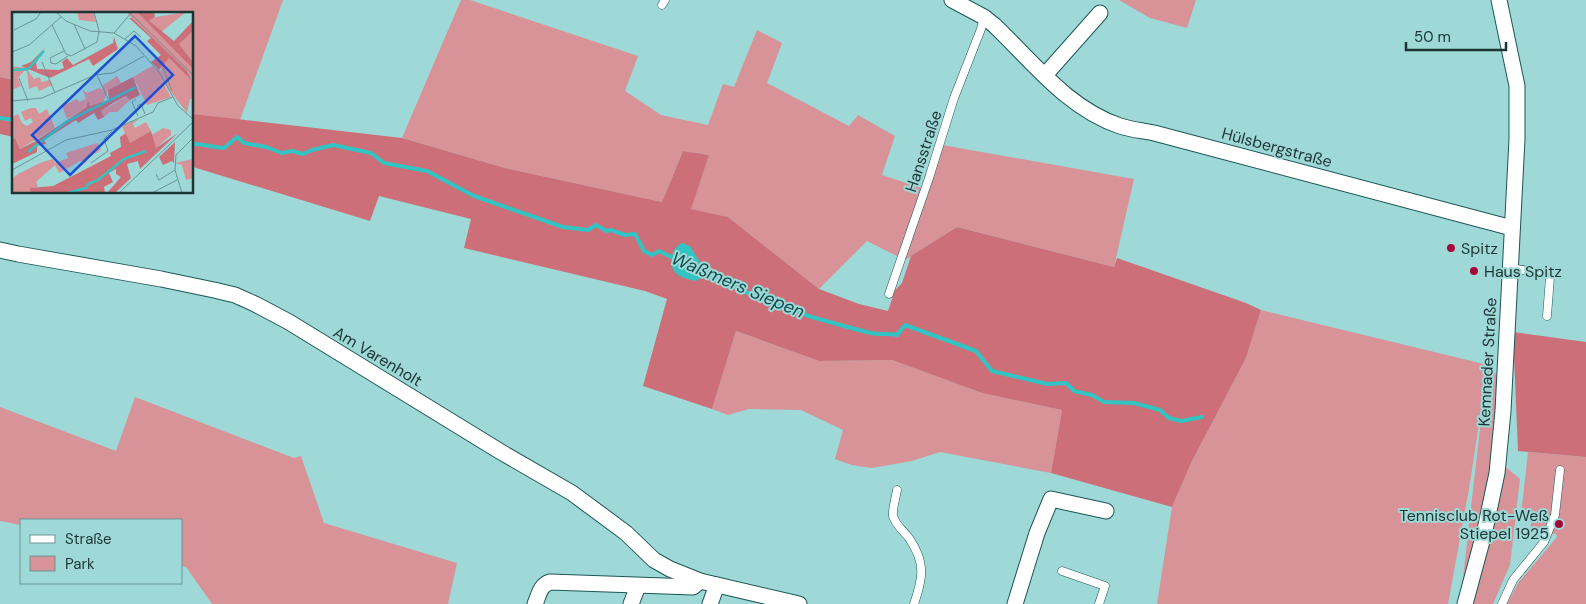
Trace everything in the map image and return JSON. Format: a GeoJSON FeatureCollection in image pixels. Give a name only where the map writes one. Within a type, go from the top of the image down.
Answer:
{"type":"FeatureCollection","features":[{"type":"Feature","properties":{"kind":"street","name":"Hülsbergstraße"},"geometry":{"type":"LineString","coordinates":[[952,0],[984,17],[1071,99],[1088,111],[1120,126],[1512,228]]}},
{"type":"Feature","properties":{"kind":"street","name":"Kemnader Straße"},"geometry":{"type":"LineString","coordinates":[[1465,604],[1485,530],[1497,473],[1503,411],[1517,139],[1517,86],[1499,0]]}},
{"type":"Feature","properties":{"kind":"street"},"geometry":{"type":"LineString","coordinates":[[1045,76],[1100,13]]}},
{"type":"Feature","properties":{"kind":"street","name":"Am Varenholt"},"geometry":{"type":"LineString","coordinates":[[0,250],[161,279],[234,296],[255,304],[289,322],[501,452],[572,493],[626,533],[654,560],[700,581],[799,604]]}},
{"type":"Feature","properties":{"kind":"street"},"geometry":{"type":"LineString","coordinates":[[1015,604],[1037,533],[1051,499],[1106,511]]}},
{"type":"Feature","properties":{"kind":"street"},"geometry":{"type":"LineString","coordinates":[[535,604],[541,588],[544,584],[550,582],[692,588],[700,581]]}},
{"type":"Feature","properties":{"kind":"street"},"geometry":{"type":"LineString","coordinates":[[710,604],[716,585]]}},
{"type":"Feature","properties":{"kind":"street"},"geometry":{"type":"LineString","coordinates":[[631,604],[638,586]]}},
{"type":"Feature","properties":{"kind":"lane","name":"Hansstraße"},"geometry":{"type":"LineString","coordinates":[[889,294],[954,98],[984,17]]}},
{"type":"Feature","properties":{"kind":"lane"},"geometry":{"type":"LineString","coordinates":[[1510,268],[1548,274],[1550,277],[1547,316]]}},
{"type":"Feature","properties":{"kind":"lane"},"geometry":{"type":"LineString","coordinates":[[1502,604],[1513,580],[1544,542],[1555,515],[1560,470]]}},
{"type":"Feature","properties":{"kind":"lane"},"geometry":{"type":"LineString","coordinates":[[898,490],[893,515],[918,555],[922,569],[920,588],[914,604]]}},
{"type":"Feature","properties":{"kind":"lane"},"geometry":{"type":"LineString","coordinates":[[1062,571],[1105,586],[1099,604]]}},
{"type":"Feature","properties":{"kind":"green space"},"geometry":{"type":"Polygon","coordinates":[[[0,0],[283,0],[240,120],[194,114],[194,12],[12,12],[12,80],[0,77],[0,0]]]}},
{"type":"Feature","properties":{"kind":"green space"},"geometry":{"type":"Polygon","coordinates":[[[461,0],[470,0],[638,56],[625,91],[661,115],[708,125],[723,84],[734,87],[757,30],[782,43],[767,83],[849,126],[858,115],[895,136],[882,175],[922,188],[937,144],[1134,179],[1114,267],[957,227],[905,260],[867,241],[819,289],[728,217],[690,209],[709,155],[683,151],[662,202],[505,168],[402,138],[461,0]]]}},
{"type":"Feature","properties":{"kind":"green space"},"geometry":{"type":"Polygon","coordinates":[[[1119,0],[1196,0],[1187,28],[1150,18],[1119,0]]]}},
{"type":"Feature","properties":{"kind":"green space"},"geometry":{"type":"Polygon","coordinates":[[[1261,310],[1488,365],[1497,375],[1494,457],[1520,479],[1510,565],[1493,604],[1460,604],[1485,385],[1469,489],[1448,604],[1157,604],[1172,507],[1191,463],[1246,358],[1261,310]]]}},
{"type":"Feature","properties":{"kind":"green space"},"geometry":{"type":"Polygon","coordinates":[[[736,331],[819,361],[892,360],[982,393],[1062,410],[1051,473],[940,452],[912,461],[872,468],[852,465],[835,459],[843,430],[801,410],[749,409],[728,415],[712,409],[736,331]]]}},
{"type":"Feature","properties":{"kind":"green space"},"geometry":{"type":"Polygon","coordinates":[[[135,397],[294,458],[301,456],[324,523],[457,563],[448,604],[212,604],[186,567],[182,566],[182,519],[20,519],[20,525],[0,521],[0,407],[116,451],[135,397]]]}},
{"type":"Feature","properties":{"kind":"green space","name":"Tennisclub Rot-Weß Stiepel 1925"},"geometry":{"type":"Polygon","coordinates":[[[1528,452],[1586,457],[1586,604],[1507,604],[1518,583],[1557,537],[1556,534],[1530,531],[1532,518],[1521,515],[1528,452]]]}},
{"type":"Feature","properties":{"kind":"shaded area"},"geometry":{"type":"Polygon","coordinates":[[[0,77],[12,80],[12,137],[0,134],[0,77]]]}},
{"type":"Feature","properties":{"kind":"shaded area"},"geometry":{"type":"Polygon","coordinates":[[[194,114],[402,138],[505,168],[662,202],[683,151],[709,155],[691,209],[728,217],[819,289],[859,304],[888,311],[895,290],[902,283],[911,256],[957,227],[1114,267],[1117,258],[1261,310],[1246,358],[1191,463],[1172,507],[1051,473],[1062,410],[982,393],[892,360],[819,361],[736,331],[712,409],[643,386],[667,299],[645,291],[464,248],[471,219],[379,196],[370,221],[194,167],[194,114]]]}},
{"type":"Feature","properties":{"kind":"shaded area"},"geometry":{"type":"Polygon","coordinates":[[[1513,332],[1586,342],[1586,457],[1518,451],[1513,332]]]}},
{"type":"Feature","properties":{"kind":"water"},"geometry":{"type":"Polygon","coordinates":[[[682,243],[690,246],[708,275],[695,281],[681,276],[674,271],[671,262],[673,253],[678,245],[682,243]]]}},
{"type":"Feature","properties":{"kind":"waterway","name":"Waßmers Siepen"},"geometry":{"type":"LineString","coordinates":[[0,118],[12,120]]}},
{"type":"Feature","properties":{"kind":"waterway","name":"Waßmers Siepen"},"geometry":{"type":"LineString","coordinates":[[194,144],[224,148],[237,137],[244,143],[266,147],[282,153],[292,151],[303,154],[333,145],[371,153],[384,163],[427,171],[474,196],[563,227],[588,230],[596,225],[607,231],[611,230],[625,235],[635,234],[644,251],[652,255],[659,251],[675,259]]}},
{"type":"Feature","properties":{"kind":"waterway","name":"Waßmers Siepen"},"geometry":{"type":"LineString","coordinates":[[704,273],[787,309],[857,330],[875,334],[897,335],[905,325],[976,351],[992,371],[1047,384],[1066,383],[1074,391],[1092,395],[1104,402],[1134,403],[1160,410],[1169,418],[1181,421],[1202,417]]}},
{"type":"Feature","properties":{"kind":"place","name":"Spitz"},"geometry":{"type":"Point","coordinates":[1451,248]}},
{"type":"Feature","properties":{"kind":"place","name":"Haus Spitz"},"geometry":{"type":"Point","coordinates":[1474,271]}},
{"type":"Feature","properties":{"kind":"place","name":"Tennisclub Rot-Weß Stiepel 1925"},"geometry":{"type":"Point","coordinates":[1559,524]}}]}
